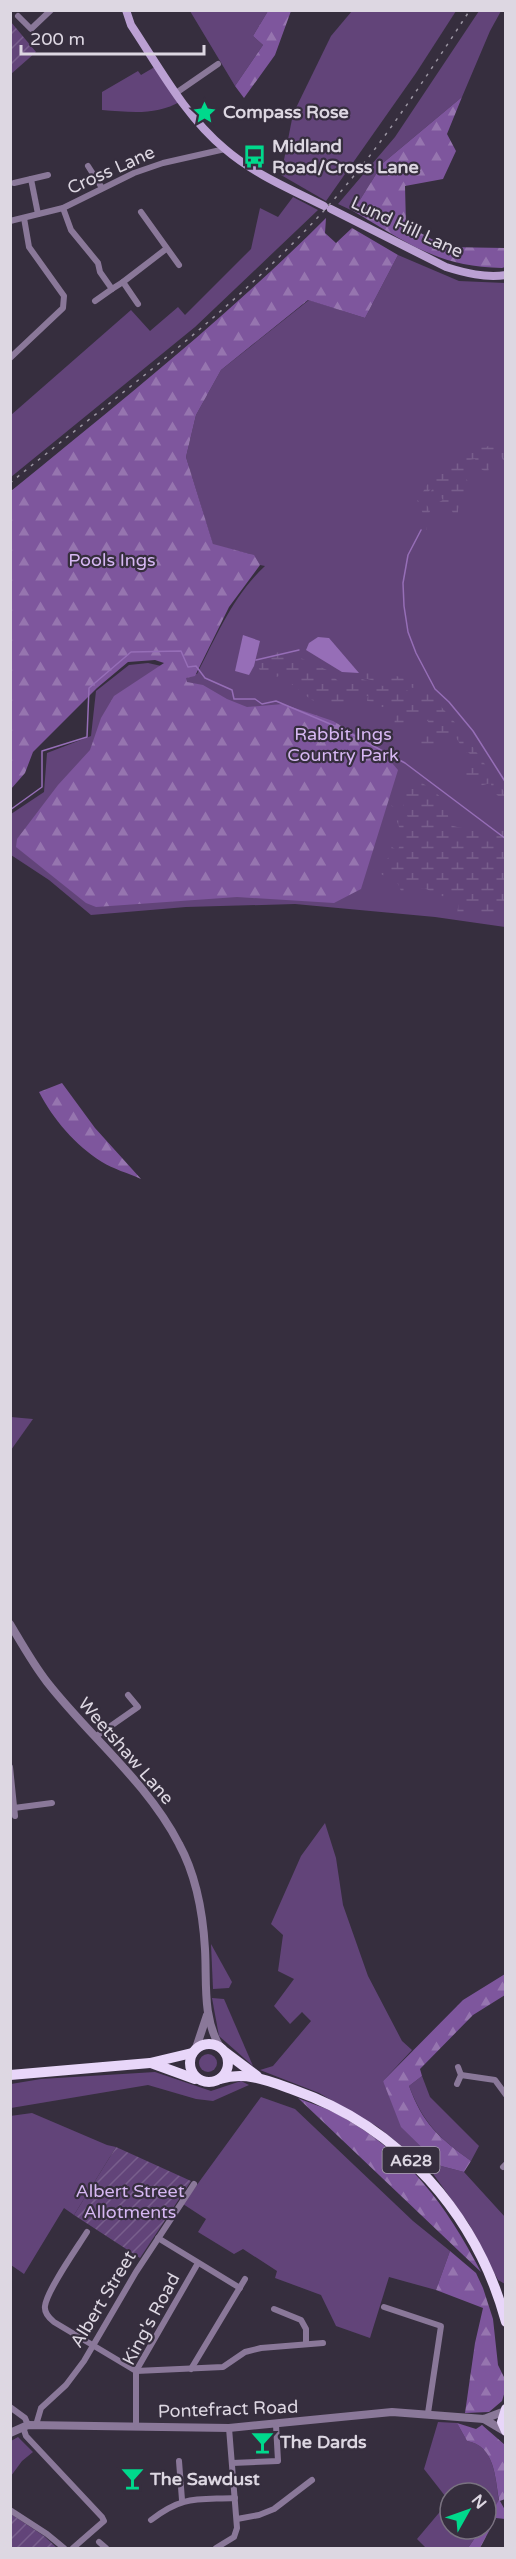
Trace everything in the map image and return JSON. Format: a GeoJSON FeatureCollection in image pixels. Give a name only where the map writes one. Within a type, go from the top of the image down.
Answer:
{"type":"FeatureCollection","features":[{"type":"Feature","properties":{"kind":"highway","name":"A628"},"geometry":{"type":"LineString","coordinates":[[10,2075],[150,2063],[194,2050],[208,2043],[222,2049],[260,2078]]}},
{"type":"Feature","properties":{"kind":"highway"},"geometry":{"type":"LineString","coordinates":[[220,2079],[228,2064],[222,2049]]}},
{"type":"Feature","properties":{"kind":"highway"},"geometry":{"type":"LineString","coordinates":[[194,2050],[189,2059],[191,2072],[201,2081]]}},
{"type":"Feature","properties":{"kind":"highway","name":"A628"},"geometry":{"type":"LineString","coordinates":[[150,2063],[207,2083],[242,2075],[260,2078],[335,2107],[378,2133],[413,2162],[433,2183],[469,2233],[489,2273],[506,2322]]}},
{"type":"Feature","properties":{"kind":"highway"},"geometry":{"type":"LineString","coordinates":[[505,2410],[502,2422],[506,2432]]}},
{"type":"Feature","properties":{"kind":"main road","name":"Lund Hill Lane"},"geometry":{"type":"LineString","coordinates":[[126,10],[131,25],[176,93],[197,121],[225,149],[262,174],[446,267],[466,273],[496,277],[506,275]]}},
{"type":"Feature","properties":{"kind":"street"},"geometry":{"type":"LineString","coordinates":[[18,16],[31,29],[51,10]]}},
{"type":"Feature","properties":{"kind":"street"},"geometry":{"type":"LineString","coordinates":[[176,93],[218,64]]}},
{"type":"Feature","properties":{"kind":"street","name":"Cross Lane"},"geometry":{"type":"LineString","coordinates":[[10,220],[63,208],[163,163],[225,149]]}},
{"type":"Feature","properties":{"kind":"street"},"geometry":{"type":"LineString","coordinates":[[88,166],[102,189]]}},
{"type":"Feature","properties":{"kind":"street"},"geometry":{"type":"LineString","coordinates":[[14,183],[48,175]]}},
{"type":"Feature","properties":{"kind":"street"},"geometry":{"type":"LineString","coordinates":[[31,179],[39,214]]}},
{"type":"Feature","properties":{"kind":"street"},"geometry":{"type":"LineString","coordinates":[[63,208],[71,230],[98,263],[100,272],[112,290]]}},
{"type":"Feature","properties":{"kind":"street"},"geometry":{"type":"LineString","coordinates":[[141,212],[179,265]]}},
{"type":"Feature","properties":{"kind":"street"},"geometry":{"type":"LineString","coordinates":[[11,358],[63,308],[64,296],[29,247],[24,218]]}},
{"type":"Feature","properties":{"kind":"street"},"geometry":{"type":"LineString","coordinates":[[95,301],[166,249]]}},
{"type":"Feature","properties":{"kind":"street"},"geometry":{"type":"LineString","coordinates":[[123,282],[138,304]]}},
{"type":"Feature","properties":{"kind":"street","name":"Weetshaw Lane"},"geometry":{"type":"LineString","coordinates":[[10,1624],[48,1682],[160,1812],[180,1845],[192,1876],[201,1912],[207,2015],[222,2049]]}},
{"type":"Feature","properties":{"kind":"street"},"geometry":{"type":"LineString","coordinates":[[95,1737],[138,1707],[128,1695]]}},
{"type":"Feature","properties":{"kind":"street"},"geometry":{"type":"LineString","coordinates":[[10,1767],[15,1816]]}},
{"type":"Feature","properties":{"kind":"street"},"geometry":{"type":"LineString","coordinates":[[14,1808],[52,1803]]}},
{"type":"Feature","properties":{"kind":"street","name":"Weetshaw Lane"},"geometry":{"type":"LineString","coordinates":[[194,2050],[207,2015]]}},
{"type":"Feature","properties":{"kind":"street"},"geometry":{"type":"LineString","coordinates":[[457,2084],[461,2075],[458,2067]]}},
{"type":"Feature","properties":{"kind":"street"},"geometry":{"type":"LineString","coordinates":[[461,2075],[495,2080],[506,2095]]}},
{"type":"Feature","properties":{"kind":"street","name":"Albert Street"},"geometry":{"type":"LineString","coordinates":[[29,2426],[41,2408],[70,2381],[194,2184]]}},
{"type":"Feature","properties":{"kind":"street"},"geometry":{"type":"LineString","coordinates":[[87,2232],[50,2293],[45,2307],[49,2318],[136,2371],[223,2367],[245,2352],[261,2348],[323,2343]]}},
{"type":"Feature","properties":{"kind":"street"},"geometry":{"type":"LineString","coordinates":[[158,2238],[240,2288]]}},
{"type":"Feature","properties":{"kind":"street","name":"King's Road"},"geometry":{"type":"LineString","coordinates":[[136,2427],[136,2371],[198,2263]]}},
{"type":"Feature","properties":{"kind":"street"},"geometry":{"type":"LineString","coordinates":[[190,2369],[245,2279]]}},
{"type":"Feature","properties":{"kind":"street"},"geometry":{"type":"LineString","coordinates":[[384,2307],[441,2326],[428,2414]]}},
{"type":"Feature","properties":{"kind":"street"},"geometry":{"type":"LineString","coordinates":[[274,2309],[301,2320],[306,2329],[306,2344]]}},
{"type":"Feature","properties":{"kind":"street"},"geometry":{"type":"LineString","coordinates":[[10,2407],[25,2418],[29,2426],[26,2436],[104,2521],[73,2548]]}},
{"type":"Feature","properties":{"kind":"street","name":"Pontefract Road"},"geometry":{"type":"LineString","coordinates":[[484,2419],[505,2410]]}},
{"type":"Feature","properties":{"kind":"street","name":"Pontefract Road"},"geometry":{"type":"LineString","coordinates":[[10,2433],[29,2426],[229,2428],[392,2412],[484,2419],[506,2432]]}},
{"type":"Feature","properties":{"kind":"street"},"geometry":{"type":"LineString","coordinates":[[232,2463],[278,2461],[276,2425]]}},
{"type":"Feature","properties":{"kind":"street"},"geometry":{"type":"LineString","coordinates":[[216,2548],[234,2537],[237,2519],[229,2428]]}},
{"type":"Feature","properties":{"kind":"street"},"geometry":{"type":"LineString","coordinates":[[179,2461],[182,2500]]}},
{"type":"Feature","properties":{"kind":"street"},"geometry":{"type":"LineString","coordinates":[[237,2519],[259,2515],[274,2509],[312,2480]]}},
{"type":"Feature","properties":{"kind":"street"},"geometry":{"type":"LineString","coordinates":[[151,2520],[182,2500],[235,2498]]}},
{"type":"Feature","properties":{"kind":"street"},"geometry":{"type":"LineString","coordinates":[[10,2510],[64,2548]]}},
{"type":"Feature","properties":{"kind":"street"},"geometry":{"type":"LineString","coordinates":[[99,2542],[106,2548]]}},
{"type":"Feature","properties":{"kind":"green space"},"geometry":{"type":"Polygon","coordinates":[[[190,11],[268,11],[253,36],[263,45],[235,86],[190,11]]]}},
{"type":"Feature","properties":{"kind":"green space"},"geometry":{"type":"Polygon","coordinates":[[[268,11],[291,11],[275,55],[244,98],[235,86],[263,45],[253,36],[268,11]]]}},
{"type":"Feature","properties":{"kind":"green space"},"geometry":{"type":"Polygon","coordinates":[[[352,11],[456,11],[416,73],[326,201],[281,175],[293,114],[331,36],[352,11]]]}},
{"type":"Feature","properties":{"kind":"green space"},"geometry":{"type":"Polygon","coordinates":[[[479,11],[501,11],[462,97],[383,163],[353,211],[338,204],[395,137],[479,11]]]}},
{"type":"Feature","properties":{"kind":"green space"},"geometry":{"type":"Polygon","coordinates":[[[11,22],[36,52],[10,74],[11,22]]]}},
{"type":"Feature","properties":{"kind":"green space"},"geometry":{"type":"Polygon","coordinates":[[[158,65],[181,101],[152,111],[102,110],[102,92],[138,71],[141,75],[158,65]]]}},
{"type":"Feature","properties":{"kind":"green space"},"geometry":{"type":"Polygon","coordinates":[[[462,97],[447,134],[456,151],[443,179],[405,186],[406,225],[446,247],[505,248],[505,267],[502,268],[479,267],[441,258],[423,251],[353,211],[383,163],[462,97]]]}},
{"type":"Feature","properties":{"kind":"green space"},"geometry":{"type":"Polygon","coordinates":[[[293,197],[318,210],[195,327],[11,477],[11,415],[131,310],[150,331],[178,307],[185,315],[251,249],[260,208],[278,217],[293,197]]]}},
{"type":"Feature","properties":{"kind":"green space","name":"Pools Ings"},"geometry":{"type":"Polygon","coordinates":[[[326,218],[325,233],[336,243],[352,228],[398,255],[365,318],[308,300],[221,370],[196,415],[186,457],[213,544],[254,555],[260,565],[229,607],[195,676],[186,678],[187,682],[203,685],[247,707],[283,704],[333,721],[379,748],[398,770],[361,889],[334,903],[237,897],[96,907],[86,903],[16,847],[17,839],[58,785],[90,750],[101,718],[114,696],[164,663],[155,660],[128,662],[97,688],[33,752],[25,773],[11,789],[11,491],[211,325],[326,218]]]}},
{"type":"Feature","properties":{"kind":"green space","name":"Rabbit Ings Country Park"},"geometry":{"type":"Polygon","coordinates":[[[398,255],[459,281],[505,283],[505,927],[435,917],[295,904],[186,907],[91,915],[49,880],[11,855],[11,814],[44,792],[47,753],[91,736],[96,691],[129,665],[148,663],[197,674],[235,603],[265,566],[260,565],[250,554],[213,545],[186,457],[196,415],[221,370],[309,300],[365,318],[398,255]]]}},
{"type":"Feature","properties":{"kind":"green space"},"geometry":{"type":"Polygon","coordinates":[[[497,442],[505,442],[505,463],[497,450],[491,454],[488,473],[479,468],[475,459],[470,460],[472,467],[466,472],[468,476],[466,478],[471,488],[458,509],[458,517],[454,515],[450,507],[437,503],[443,500],[440,496],[441,491],[436,492],[431,498],[429,496],[434,485],[425,496],[426,501],[419,499],[433,474],[444,470],[458,454],[460,460],[478,446],[486,447],[497,442]]]}},
{"type":"Feature","properties":{"kind":"green space"},"geometry":{"type":"Polygon","coordinates":[[[417,500],[427,505],[430,511],[428,516],[436,519],[428,520],[430,527],[425,522],[427,530],[421,530],[424,516],[417,500]]]}},
{"type":"Feature","properties":{"kind":"green space"},"geometry":{"type":"Polygon","coordinates":[[[281,649],[327,670],[342,685],[350,687],[353,679],[362,679],[383,686],[389,683],[411,693],[417,691],[431,695],[464,733],[463,738],[470,743],[505,793],[505,800],[492,792],[491,783],[475,787],[465,778],[464,766],[472,756],[468,752],[461,753],[456,748],[460,744],[455,736],[434,749],[423,750],[418,741],[433,730],[427,720],[438,716],[423,714],[418,726],[407,725],[404,732],[394,732],[395,716],[406,712],[388,707],[374,707],[373,702],[367,701],[368,696],[344,704],[324,705],[312,700],[296,687],[299,679],[292,685],[288,677],[289,672],[274,678],[263,677],[256,662],[264,657],[263,651],[281,649]]]}},
{"type":"Feature","properties":{"kind":"green space"},"geometry":{"type":"Polygon","coordinates":[[[381,671],[418,683],[422,688],[413,688],[392,681],[382,683],[364,678],[360,673],[381,671]]]}},
{"type":"Feature","properties":{"kind":"green space"},"geometry":{"type":"Polygon","coordinates":[[[421,782],[442,799],[450,825],[471,830],[486,830],[505,824],[505,915],[496,912],[457,913],[460,897],[441,896],[424,888],[402,893],[396,880],[372,871],[392,855],[380,839],[398,851],[402,835],[391,805],[408,818],[403,804],[405,788],[421,782]]]}},
{"type":"Feature","properties":{"kind":"green space"},"geometry":{"type":"Polygon","coordinates":[[[62,1083],[95,1128],[141,1179],[102,1162],[74,1140],[58,1122],[39,1092],[62,1083]]]}},
{"type":"Feature","properties":{"kind":"green space"},"geometry":{"type":"Polygon","coordinates":[[[10,1417],[33,1419],[11,1450],[10,1417]]]}},
{"type":"Feature","properties":{"kind":"green space"},"geometry":{"type":"Polygon","coordinates":[[[325,1823],[336,1858],[343,1905],[368,1976],[402,2041],[412,2050],[383,2081],[441,2166],[464,2172],[505,2217],[505,2284],[498,2280],[469,2224],[429,2168],[378,2127],[319,2093],[260,2070],[273,2066],[311,2021],[302,2012],[290,2024],[274,2006],[294,1979],[278,1971],[283,1935],[271,1924],[301,1856],[325,1823]]]}},
{"type":"Feature","properties":{"kind":"green space"},"geometry":{"type":"Polygon","coordinates":[[[211,1944],[232,1982],[229,1988],[213,1989],[211,1944]]]}},
{"type":"Feature","properties":{"kind":"green space"},"geometry":{"type":"Polygon","coordinates":[[[505,1974],[505,1995],[473,2015],[420,2069],[422,2076],[409,2086],[420,2110],[433,2129],[471,2161],[464,2172],[441,2166],[401,2127],[383,2081],[463,2000],[505,1974]]]}},
{"type":"Feature","properties":{"kind":"green space"},"geometry":{"type":"Polygon","coordinates":[[[212,1998],[224,1999],[253,2066],[219,2036],[212,1998]]]}},
{"type":"Feature","properties":{"kind":"green space"},"geometry":{"type":"Polygon","coordinates":[[[208,2054],[214,2057],[217,2063],[214,2069],[208,2072],[202,2069],[199,2063],[202,2057],[208,2054]]]}},
{"type":"Feature","properties":{"kind":"green space"},"geometry":{"type":"Polygon","coordinates":[[[155,2072],[211,2091],[241,2081],[249,2085],[213,2101],[196,2099],[148,2085],[11,2108],[11,2084],[41,2079],[155,2072]]]}},
{"type":"Feature","properties":{"kind":"green space"},"geometry":{"type":"Polygon","coordinates":[[[422,2076],[430,2097],[479,2146],[471,2161],[433,2129],[420,2110],[409,2086],[422,2076]]]}},
{"type":"Feature","properties":{"kind":"green space"},"geometry":{"type":"Polygon","coordinates":[[[261,2097],[295,2109],[413,2221],[450,2251],[436,2290],[389,2277],[370,2338],[336,2326],[321,2295],[275,2278],[277,2271],[243,2249],[234,2254],[198,2232],[206,2219],[183,2204],[261,2097]]]}},
{"type":"Feature","properties":{"kind":"green space"},"geometry":{"type":"Polygon","coordinates":[[[298,2098],[341,2116],[365,2131],[406,2164],[454,2224],[481,2272],[298,2098]]]}},
{"type":"Feature","properties":{"kind":"green space"},"geometry":{"type":"Polygon","coordinates":[[[32,2113],[116,2147],[74,2215],[64,2208],[24,2274],[11,2265],[10,2116],[32,2113]]]}},
{"type":"Feature","properties":{"kind":"green space","name":"Albert Street Allotments"},"geometry":{"type":"Polygon","coordinates":[[[116,2147],[191,2181],[140,2258],[74,2215],[116,2147]]]}},
{"type":"Feature","properties":{"kind":"green space"},"geometry":{"type":"Polygon","coordinates":[[[450,2251],[476,2273],[493,2319],[498,2365],[505,2379],[505,2391],[502,2401],[489,2412],[465,2413],[475,2343],[483,2308],[436,2290],[450,2251]]]}},
{"type":"Feature","properties":{"kind":"green space"},"geometry":{"type":"Polygon","coordinates":[[[438,2422],[457,2423],[467,2441],[483,2449],[488,2456],[495,2481],[438,2481],[438,2487],[424,2469],[438,2422]]]}},
{"type":"Feature","properties":{"kind":"green space"},"geometry":{"type":"Polygon","coordinates":[[[457,2423],[476,2429],[482,2425],[505,2445],[505,2499],[500,2501],[505,2510],[505,2519],[498,2518],[498,2481],[496,2481],[492,2464],[483,2449],[467,2441],[457,2423]]]}},
{"type":"Feature","properties":{"kind":"green space"},"geometry":{"type":"Polygon","coordinates":[[[18,2437],[33,2452],[22,2461],[11,2476],[11,2441],[18,2437]]]}},
{"type":"Feature","properties":{"kind":"green space"},"geometry":{"type":"Polygon","coordinates":[[[11,2514],[44,2536],[57,2548],[11,2548],[11,2514]]]}},
{"type":"Feature","properties":{"kind":"green space"},"geometry":{"type":"Polygon","coordinates":[[[438,2514],[438,2541],[473,2541],[468,2548],[426,2548],[417,2539],[438,2514]]]}},
{"type":"Feature","properties":{"kind":"green space"},"geometry":{"type":"Polygon","coordinates":[[[473,2541],[484,2541],[480,2548],[468,2548],[473,2541]]]}},
{"type":"Feature","properties":{"kind":"shaded area"},"geometry":{"type":"Polygon","coordinates":[[[243,635],[260,641],[254,666],[249,675],[235,671],[243,635]]]}},
{"type":"Feature","properties":{"kind":"shaded area"},"geometry":{"type":"Polygon","coordinates":[[[318,637],[329,638],[359,673],[342,672],[306,650],[309,643],[318,637]]]}},
{"type":"Feature","properties":{"kind":"waterway"},"geometry":{"type":"LineString","coordinates":[[421,530],[408,555],[403,583],[408,632],[435,689],[473,731],[506,783]]}},
{"type":"Feature","properties":{"kind":"waterway"},"geometry":{"type":"LineString","coordinates":[[256,660],[299,650]]}},
{"type":"Feature","properties":{"kind":"waterway"},"geometry":{"type":"LineString","coordinates":[[10,810],[42,787],[42,751],[87,737],[89,688],[131,652],[181,651],[188,667],[196,666],[205,678],[232,690],[234,699],[255,699],[262,704],[276,701],[342,729],[405,763],[506,839]]}},
{"type":"Feature","properties":{"kind":"railway"},"geometry":{"type":"LineString","coordinates":[[10,483],[175,350],[255,280],[293,243],[329,205],[367,159],[470,10]]}},
{"type":"Feature","properties":{"kind":"place","name":"Compass Rose"},"geometry":{"type":"Point","coordinates":[205,112]}},
{"type":"Feature","properties":{"kind":"place","name":"Midland Road/Cross Lane"},"geometry":{"type":"Point","coordinates":[254,156]}},
{"type":"Feature","properties":{"kind":"place","name":"The Dards"},"geometry":{"type":"Point","coordinates":[262,2442]}},
{"type":"Feature","properties":{"kind":"place","name":"The Sawdust"},"geometry":{"type":"Point","coordinates":[132,2479]}}]}
